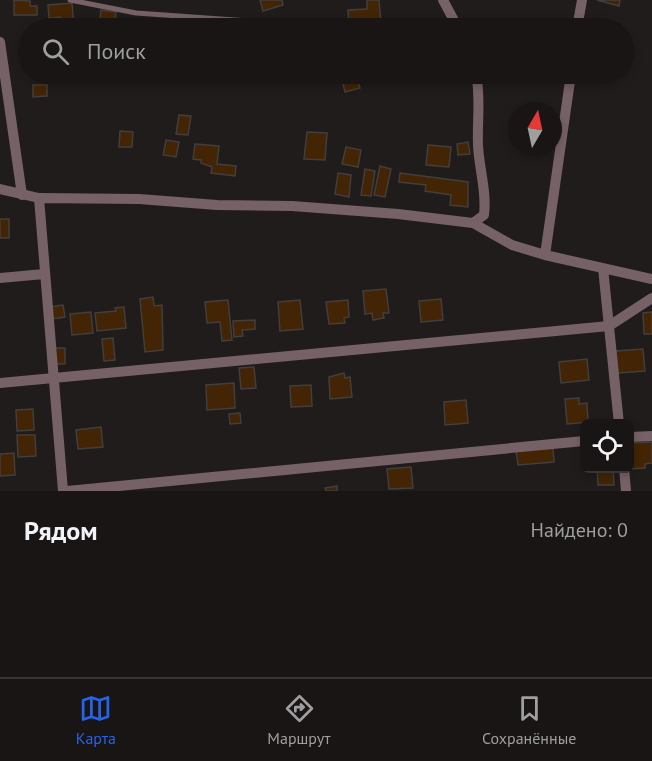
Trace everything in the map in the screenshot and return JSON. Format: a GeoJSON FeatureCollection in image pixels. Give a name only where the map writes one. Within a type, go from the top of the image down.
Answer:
{"type":"FeatureCollection","features":[{"type":"Feature","properties":{"kind":"street"},"geometry":{"type":"LineString","coordinates":[[443,0],[453,18]]}},
{"type":"Feature","properties":{"kind":"street"},"geometry":{"type":"LineString","coordinates":[[579,18],[582,0]]}},
{"type":"Feature","properties":{"kind":"street"},"geometry":{"type":"LineString","coordinates":[[0,42],[22,195]]}},
{"type":"Feature","properties":{"kind":"street"},"geometry":{"type":"LineString","coordinates":[[473,223],[484,215],[486,197],[478,143],[480,110],[477,84]]}},
{"type":"Feature","properties":{"kind":"street"},"geometry":{"type":"LineString","coordinates":[[545,255],[570,84]]}},
{"type":"Feature","properties":{"kind":"street"},"geometry":{"type":"LineString","coordinates":[[0,189],[39,198],[140,199],[217,205],[292,206],[398,214],[473,223],[512,245],[545,255],[652,279]]}},
{"type":"Feature","properties":{"kind":"street"},"geometry":{"type":"LineString","coordinates":[[39,198],[52,378],[65,491],[580,441]]}},
{"type":"Feature","properties":{"kind":"street"},"geometry":{"type":"LineString","coordinates":[[603,268],[619,419]]}},
{"type":"Feature","properties":{"kind":"street"},"geometry":{"type":"LineString","coordinates":[[0,278],[44,274]]}},
{"type":"Feature","properties":{"kind":"street"},"geometry":{"type":"LineString","coordinates":[[0,383],[609,326],[652,298]]}},
{"type":"Feature","properties":{"kind":"street"},"geometry":{"type":"LineString","coordinates":[[634,437],[652,436]]}},
{"type":"Feature","properties":{"kind":"street"},"geometry":{"type":"LineString","coordinates":[[624,473],[626,491]]}},
{"type":"Feature","properties":{"kind":"lane"},"geometry":{"type":"LineString","coordinates":[[70,0],[136,13],[207,18]]}},
{"type":"Feature","properties":{"kind":"building"},"geometry":{"type":"Polygon","coordinates":[[[14,0],[30,1],[30,6],[37,6],[37,15],[14,15],[14,0]]]}},
{"type":"Feature","properties":{"kind":"building"},"geometry":{"type":"Polygon","coordinates":[[[260,0],[282,0],[283,5],[263,11],[260,0]]]}},
{"type":"Feature","properties":{"kind":"building"},"geometry":{"type":"Polygon","coordinates":[[[367,0],[379,0],[381,18],[348,18],[348,10],[367,9],[367,0]]]}},
{"type":"Feature","properties":{"kind":"building"},"geometry":{"type":"Polygon","coordinates":[[[597,0],[620,0],[619,6],[597,0]]]}},
{"type":"Feature","properties":{"kind":"building"},"geometry":{"type":"Polygon","coordinates":[[[72,3],[73,18],[49,18],[48,5],[72,3]]]}},
{"type":"Feature","properties":{"kind":"building"},"geometry":{"type":"Polygon","coordinates":[[[101,10],[116,12],[115,18],[100,18],[101,10]]]}},
{"type":"Feature","properties":{"kind":"building"},"geometry":{"type":"Polygon","coordinates":[[[343,84],[359,84],[360,88],[345,92],[343,84]]]}},
{"type":"Feature","properties":{"kind":"building"},"geometry":{"type":"Polygon","coordinates":[[[33,85],[47,85],[47,96],[33,97],[33,85]]]}},
{"type":"Feature","properties":{"kind":"building"},"geometry":{"type":"Polygon","coordinates":[[[179,115],[191,116],[188,135],[176,134],[179,115]]]}},
{"type":"Feature","properties":{"kind":"building"},"geometry":{"type":"Polygon","coordinates":[[[120,131],[133,132],[132,147],[119,147],[120,131]]]}},
{"type":"Feature","properties":{"kind":"building"},"geometry":{"type":"Polygon","coordinates":[[[307,132],[327,133],[325,160],[304,159],[307,132]]]}},
{"type":"Feature","properties":{"kind":"building"},"geometry":{"type":"Polygon","coordinates":[[[166,140],[179,142],[176,157],[163,155],[166,140]]]}},
{"type":"Feature","properties":{"kind":"building"},"geometry":{"type":"Polygon","coordinates":[[[468,142],[470,154],[458,155],[457,144],[468,142]]]}},
{"type":"Feature","properties":{"kind":"building"},"geometry":{"type":"Polygon","coordinates":[[[195,144],[219,146],[217,164],[236,166],[235,176],[211,173],[212,167],[201,163],[201,160],[193,159],[195,144]]]}},
{"type":"Feature","properties":{"kind":"building"},"geometry":{"type":"Polygon","coordinates":[[[428,145],[451,147],[449,167],[426,165],[428,145]]]}},
{"type":"Feature","properties":{"kind":"building"},"geometry":{"type":"Polygon","coordinates":[[[346,147],[361,150],[358,167],[342,164],[346,147]]]}},
{"type":"Feature","properties":{"kind":"building"},"geometry":{"type":"Polygon","coordinates":[[[380,166],[391,169],[385,197],[374,195],[380,166]]]}},
{"type":"Feature","properties":{"kind":"building"},"geometry":{"type":"Polygon","coordinates":[[[365,169],[375,171],[371,196],[361,195],[365,169]]]}},
{"type":"Feature","properties":{"kind":"building"},"geometry":{"type":"Polygon","coordinates":[[[338,173],[351,175],[349,197],[335,194],[338,173]]]}},
{"type":"Feature","properties":{"kind":"building"},"geometry":{"type":"Polygon","coordinates":[[[400,173],[468,182],[468,207],[450,205],[451,195],[425,191],[426,185],[399,182],[400,173]]]}},
{"type":"Feature","properties":{"kind":"building"},"geometry":{"type":"Polygon","coordinates":[[[0,219],[9,219],[9,238],[0,238],[0,219]]]}},
{"type":"Feature","properties":{"kind":"building"},"geometry":{"type":"Polygon","coordinates":[[[386,289],[389,313],[383,313],[384,318],[373,320],[372,313],[365,314],[363,291],[386,289]]]}},
{"type":"Feature","properties":{"kind":"building"},"geometry":{"type":"Polygon","coordinates":[[[153,297],[154,306],[162,305],[163,350],[145,352],[140,299],[153,297]]]}},
{"type":"Feature","properties":{"kind":"building"},"geometry":{"type":"Polygon","coordinates":[[[441,299],[443,320],[421,322],[419,301],[441,299]]]}},
{"type":"Feature","properties":{"kind":"building"},"geometry":{"type":"Polygon","coordinates":[[[228,300],[232,340],[222,341],[220,322],[207,323],[205,302],[228,300]]]}},
{"type":"Feature","properties":{"kind":"building"},"geometry":{"type":"Polygon","coordinates":[[[300,300],[303,329],[280,331],[278,302],[300,300]]]}},
{"type":"Feature","properties":{"kind":"building"},"geometry":{"type":"Polygon","coordinates":[[[348,300],[349,317],[344,318],[345,323],[329,324],[326,302],[348,300]]]}},
{"type":"Feature","properties":{"kind":"building"},"geometry":{"type":"Polygon","coordinates":[[[63,305],[65,317],[51,319],[49,307],[63,305]]]}},
{"type":"Feature","properties":{"kind":"building"},"geometry":{"type":"Polygon","coordinates":[[[124,307],[126,328],[97,331],[95,313],[116,311],[115,308],[124,307]]]}},
{"type":"Feature","properties":{"kind":"building"},"geometry":{"type":"Polygon","coordinates":[[[91,312],[93,333],[72,335],[70,314],[91,312]]]}},
{"type":"Feature","properties":{"kind":"building"},"geometry":{"type":"Polygon","coordinates":[[[652,312],[652,334],[644,334],[643,313],[652,312]]]}},
{"type":"Feature","properties":{"kind":"building"},"geometry":{"type":"Polygon","coordinates":[[[255,320],[255,329],[242,330],[243,336],[234,337],[233,321],[255,320]]]}},
{"type":"Feature","properties":{"kind":"building"},"geometry":{"type":"Polygon","coordinates":[[[113,338],[115,360],[104,361],[102,339],[113,338]]]}},
{"type":"Feature","properties":{"kind":"building"},"geometry":{"type":"Polygon","coordinates":[[[53,348],[65,348],[65,364],[54,364],[53,348]]]}},
{"type":"Feature","properties":{"kind":"building"},"geometry":{"type":"Polygon","coordinates":[[[643,349],[645,371],[618,373],[616,351],[643,349]]]}},
{"type":"Feature","properties":{"kind":"building"},"geometry":{"type":"Polygon","coordinates":[[[587,359],[589,380],[561,383],[559,362],[587,359]]]}},
{"type":"Feature","properties":{"kind":"building"},"geometry":{"type":"Polygon","coordinates":[[[254,367],[256,388],[241,389],[239,368],[254,367]]]}},
{"type":"Feature","properties":{"kind":"building"},"geometry":{"type":"Polygon","coordinates":[[[344,373],[345,378],[350,377],[352,397],[330,399],[329,377],[344,373]]]}},
{"type":"Feature","properties":{"kind":"building"},"geometry":{"type":"Polygon","coordinates":[[[234,383],[235,408],[207,410],[206,385],[234,383]]]}},
{"type":"Feature","properties":{"kind":"building"},"geometry":{"type":"Polygon","coordinates":[[[311,385],[312,406],[291,407],[290,386],[311,385]]]}},
{"type":"Feature","properties":{"kind":"building"},"geometry":{"type":"Polygon","coordinates":[[[579,398],[579,404],[587,403],[588,419],[580,419],[580,423],[567,424],[565,399],[579,398]]]}},
{"type":"Feature","properties":{"kind":"building"},"geometry":{"type":"Polygon","coordinates":[[[466,400],[468,423],[445,425],[444,402],[466,400]]]}},
{"type":"Feature","properties":{"kind":"building"},"geometry":{"type":"Polygon","coordinates":[[[33,409],[34,430],[17,431],[16,410],[33,409]]]}},
{"type":"Feature","properties":{"kind":"building"},"geometry":{"type":"Polygon","coordinates":[[[240,413],[241,423],[230,424],[229,414],[240,413]]]}},
{"type":"Feature","properties":{"kind":"building"},"geometry":{"type":"Polygon","coordinates":[[[101,427],[103,447],[78,449],[76,430],[101,427]]]}},
{"type":"Feature","properties":{"kind":"building"},"geometry":{"type":"Polygon","coordinates":[[[17,435],[35,435],[36,456],[18,457],[17,435]]]}},
{"type":"Feature","properties":{"kind":"building"},"geometry":{"type":"Polygon","coordinates":[[[652,442],[652,463],[645,464],[645,468],[634,469],[634,443],[652,442]]]}},
{"type":"Feature","properties":{"kind":"building"},"geometry":{"type":"Polygon","coordinates":[[[553,448],[554,462],[518,465],[516,451],[553,448]]]}},
{"type":"Feature","properties":{"kind":"building"},"geometry":{"type":"Polygon","coordinates":[[[14,453],[15,475],[0,476],[0,454],[14,453]]]}},
{"type":"Feature","properties":{"kind":"building"},"geometry":{"type":"Polygon","coordinates":[[[411,467],[413,488],[389,489],[387,469],[411,467]]]}},
{"type":"Feature","properties":{"kind":"building"},"geometry":{"type":"Polygon","coordinates":[[[597,473],[613,473],[614,485],[598,485],[597,473]]]}},
{"type":"Feature","properties":{"kind":"building"},"geometry":{"type":"Polygon","coordinates":[[[337,486],[337,491],[326,491],[325,488],[337,486]]]}}]}
